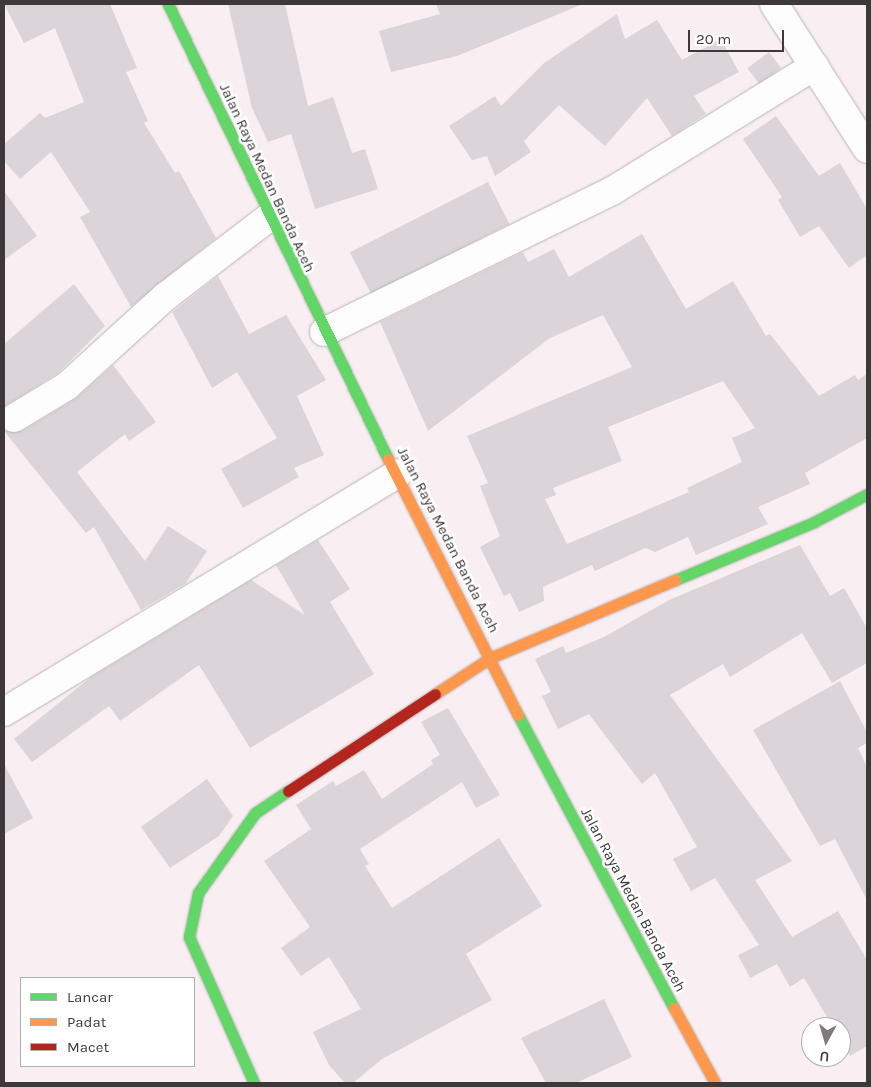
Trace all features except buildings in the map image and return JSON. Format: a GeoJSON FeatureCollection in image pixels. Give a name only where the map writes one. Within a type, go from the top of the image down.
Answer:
{"type":"FeatureCollection","features":[{"type":"Feature","properties":{"kind":"main road","name":"Jalan Raya Medan Banda Aceh"},"geometry":{"type":"LineString","coordinates":[[168,4],[268,218],[324,332],[398,472],[577,831],[715,1083]]}},
{"type":"Feature","properties":{"kind":"main road"},"geometry":{"type":"LineString","coordinates":[[254,1083],[189,937],[198,893],[255,813],[490,658],[814,522],[867,494]]}},
{"type":"Feature","properties":{"kind":"street"},"geometry":{"type":"LineString","coordinates":[[774,4],[867,149]]}},
{"type":"Feature","properties":{"kind":"street"},"geometry":{"type":"LineString","coordinates":[[324,332],[612,191],[814,66]]}},
{"type":"Feature","properties":{"kind":"street"},"geometry":{"type":"LineString","coordinates":[[14,418],[67,386],[166,296],[268,218]]}},
{"type":"Feature","properties":{"kind":"street"},"geometry":{"type":"LineString","coordinates":[[4,712],[398,472]]}},
{"type":"Feature","properties":{"kind":"traffic: fast"},"geometry":{"type":"LineString","coordinates":[[168,4],[388,459]]}},
{"type":"Feature","properties":{"kind":"traffic: fast"},"geometry":{"type":"LineString","coordinates":[[675,580],[814,522],[867,494]]}},
{"type":"Feature","properties":{"kind":"traffic: fast"},"geometry":{"type":"LineString","coordinates":[[518,715],[674,1008]]}},
{"type":"Feature","properties":{"kind":"traffic: fast"},"geometry":{"type":"LineString","coordinates":[[254,1083],[189,937],[198,893],[255,813],[288,791]]}},
{"type":"Feature","properties":{"kind":"traffic: slow"},"geometry":{"type":"LineString","coordinates":[[388,459],[518,715]]}},
{"type":"Feature","properties":{"kind":"traffic: slow"},"geometry":{"type":"LineString","coordinates":[[435,694],[490,658],[675,580]]}},
{"type":"Feature","properties":{"kind":"traffic: slow"},"geometry":{"type":"LineString","coordinates":[[674,1008],[715,1083]]}},
{"type":"Feature","properties":{"kind":"traffic: jam"},"geometry":{"type":"LineString","coordinates":[[288,791],[435,694]]}}]}
